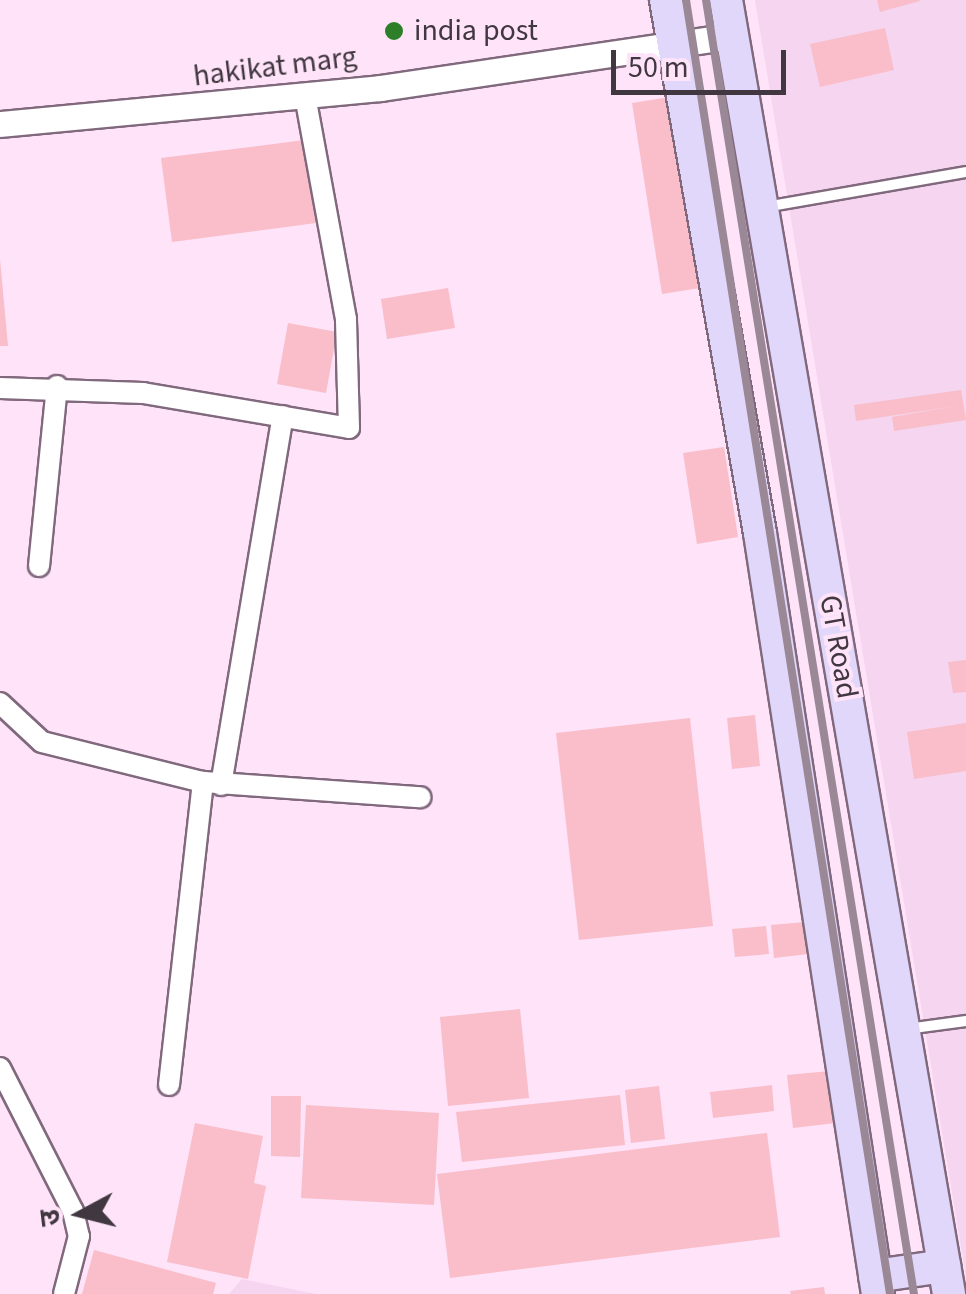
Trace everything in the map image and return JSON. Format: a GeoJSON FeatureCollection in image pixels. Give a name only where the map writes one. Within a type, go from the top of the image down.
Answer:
{"type":"FeatureCollection","features":[{"type":"Feature","properties":{"kind":"highway","name":"GT Road"},"geometry":{"type":"LineString","coordinates":[[666,0],[760,533],[876,1285]]}},
{"type":"Feature","properties":{"kind":"highway","name":"GT Road"},"geometry":{"type":"LineString","coordinates":[[726,0],[906,1029],[946,1280]]}},
{"type":"Feature","properties":{"kind":"highway"},"geometry":{"type":"LineString","coordinates":[[760,533],[815,521]]}},
{"type":"Feature","properties":{"kind":"highway"},"geometry":{"type":"LineString","coordinates":[[876,1285],[946,1280]]}},
{"type":"Feature","properties":{"kind":"street","name":"hakikat marg"},"geometry":{"type":"LineString","coordinates":[[0,124],[306,96],[732,36]]}},
{"type":"Feature","properties":{"kind":"street"},"geometry":{"type":"LineString","coordinates":[[0,388],[58,386],[349,428],[346,319],[306,96]]}},
{"type":"Feature","properties":{"kind":"street"},"geometry":{"type":"LineString","coordinates":[[39,566],[58,386]]}},
{"type":"Feature","properties":{"kind":"street"},"geometry":{"type":"LineString","coordinates":[[169,1085],[212,783],[282,416]]}},
{"type":"Feature","properties":{"kind":"street"},"geometry":{"type":"LineString","coordinates":[[0,703],[42,742],[212,783],[420,798]]}},
{"type":"Feature","properties":{"kind":"street"},"geometry":{"type":"LineString","coordinates":[[0,1068],[73,1211],[79,1236],[64,1294]]}},
{"type":"Feature","properties":{"kind":"lane"},"geometry":{"type":"LineString","coordinates":[[761,208],[966,172]]}},
{"type":"Feature","properties":{"kind":"lane"},"geometry":{"type":"LineString","coordinates":[[906,1029],[966,1021]]}},
{"type":"Feature","properties":{"kind":"shaded area"},"geometry":{"type":"Polygon","coordinates":[[[755,0],[966,0],[966,1277],[826,431],[755,0]]]}},
{"type":"Feature","properties":{"kind":"shaded area"},"geometry":{"type":"Polygon","coordinates":[[[242,1279],[316,1294],[229,1294],[242,1279]]]}},
{"type":"Feature","properties":{"kind":"building"},"geometry":{"type":"Polygon","coordinates":[[[877,0],[919,0],[920,1],[880,12],[877,0]]]}},
{"type":"Feature","properties":{"kind":"building"},"geometry":{"type":"Polygon","coordinates":[[[885,28],[894,70],[820,87],[810,44],[885,28]]]}},
{"type":"Feature","properties":{"kind":"building"},"geometry":{"type":"Polygon","coordinates":[[[670,97],[700,288],[662,294],[632,103],[670,97]]]}},
{"type":"Feature","properties":{"kind":"building"},"geometry":{"type":"Polygon","coordinates":[[[305,140],[316,223],[172,242],[161,158],[305,140]]]}},
{"type":"Feature","properties":{"kind":"building"},"geometry":{"type":"Polygon","coordinates":[[[0,259],[8,346],[0,346],[0,259]]]}},
{"type":"Feature","properties":{"kind":"building"},"geometry":{"type":"Polygon","coordinates":[[[448,288],[455,328],[387,339],[381,299],[448,288]]]}},
{"type":"Feature","properties":{"kind":"building"},"geometry":{"type":"Polygon","coordinates":[[[288,323],[337,332],[326,393],[277,384],[288,323]]]}},
{"type":"Feature","properties":{"kind":"building"},"geometry":{"type":"Polygon","coordinates":[[[961,390],[966,420],[894,431],[892,417],[956,406],[856,421],[854,405],[961,390]]]}},
{"type":"Feature","properties":{"kind":"building"},"geometry":{"type":"Polygon","coordinates":[[[724,447],[738,537],[697,544],[683,453],[724,447]]]}},
{"type":"Feature","properties":{"kind":"building"},"geometry":{"type":"Polygon","coordinates":[[[966,660],[966,692],[953,693],[948,662],[966,660]]]}},
{"type":"Feature","properties":{"kind":"building"},"geometry":{"type":"Polygon","coordinates":[[[755,715],[760,766],[732,769],[727,718],[755,715]]]}},
{"type":"Feature","properties":{"kind":"building"},"geometry":{"type":"Polygon","coordinates":[[[690,718],[713,926],[579,940],[556,733],[690,718]]]}},
{"type":"Feature","properties":{"kind":"building"},"geometry":{"type":"Polygon","coordinates":[[[966,723],[966,771],[914,779],[907,732],[966,723]]]}},
{"type":"Feature","properties":{"kind":"building"},"geometry":{"type":"Polygon","coordinates":[[[805,922],[808,954],[774,958],[771,925],[805,922]]]}},
{"type":"Feature","properties":{"kind":"building"},"geometry":{"type":"Polygon","coordinates":[[[766,926],[769,954],[735,957],[732,929],[766,926]]]}},
{"type":"Feature","properties":{"kind":"building"},"geometry":{"type":"Polygon","coordinates":[[[520,1009],[529,1098],[448,1106],[440,1017],[520,1009]]]}},
{"type":"Feature","properties":{"kind":"building"},"geometry":{"type":"Polygon","coordinates":[[[830,1071],[836,1123],[793,1128],[787,1075],[830,1071]]]}},
{"type":"Feature","properties":{"kind":"building"},"geometry":{"type":"Polygon","coordinates":[[[772,1085],[774,1111],[713,1118],[710,1092],[772,1085]]]}},
{"type":"Feature","properties":{"kind":"building"},"geometry":{"type":"Polygon","coordinates":[[[659,1086],[665,1139],[631,1143],[625,1090],[659,1086]]]}},
{"type":"Feature","properties":{"kind":"building"},"geometry":{"type":"Polygon","coordinates":[[[620,1095],[625,1145],[462,1162],[456,1112],[620,1095]]]}},
{"type":"Feature","properties":{"kind":"building"},"geometry":{"type":"Polygon","coordinates":[[[271,1096],[301,1096],[300,1157],[271,1156],[271,1096]]]}},
{"type":"Feature","properties":{"kind":"building"},"geometry":{"type":"Polygon","coordinates":[[[306,1105],[439,1113],[434,1205],[301,1198],[306,1105]]]}},
{"type":"Feature","properties":{"kind":"building"},"geometry":{"type":"Polygon","coordinates":[[[195,1123],[263,1136],[254,1183],[266,1186],[248,1279],[167,1262],[195,1123]]]}},
{"type":"Feature","properties":{"kind":"building"},"geometry":{"type":"Polygon","coordinates":[[[767,1133],[780,1237],[450,1278],[437,1174],[767,1133]]]}},
{"type":"Feature","properties":{"kind":"building"},"geometry":{"type":"Polygon","coordinates":[[[94,1250],[216,1283],[213,1294],[82,1294],[94,1250]]]}},
{"type":"Feature","properties":{"kind":"building"},"geometry":{"type":"Polygon","coordinates":[[[824,1287],[825,1294],[790,1291],[824,1287]]]}},
{"type":"Feature","properties":{"kind":"railway"},"geometry":{"type":"LineString","coordinates":[[686,0],[890,1294]]}},
{"type":"Feature","properties":{"kind":"railway"},"geometry":{"type":"LineString","coordinates":[[706,0],[914,1294]]}},
{"type":"Feature","properties":{"kind":"place","name":"india post"},"geometry":{"type":"Point","coordinates":[394,31]}}]}
